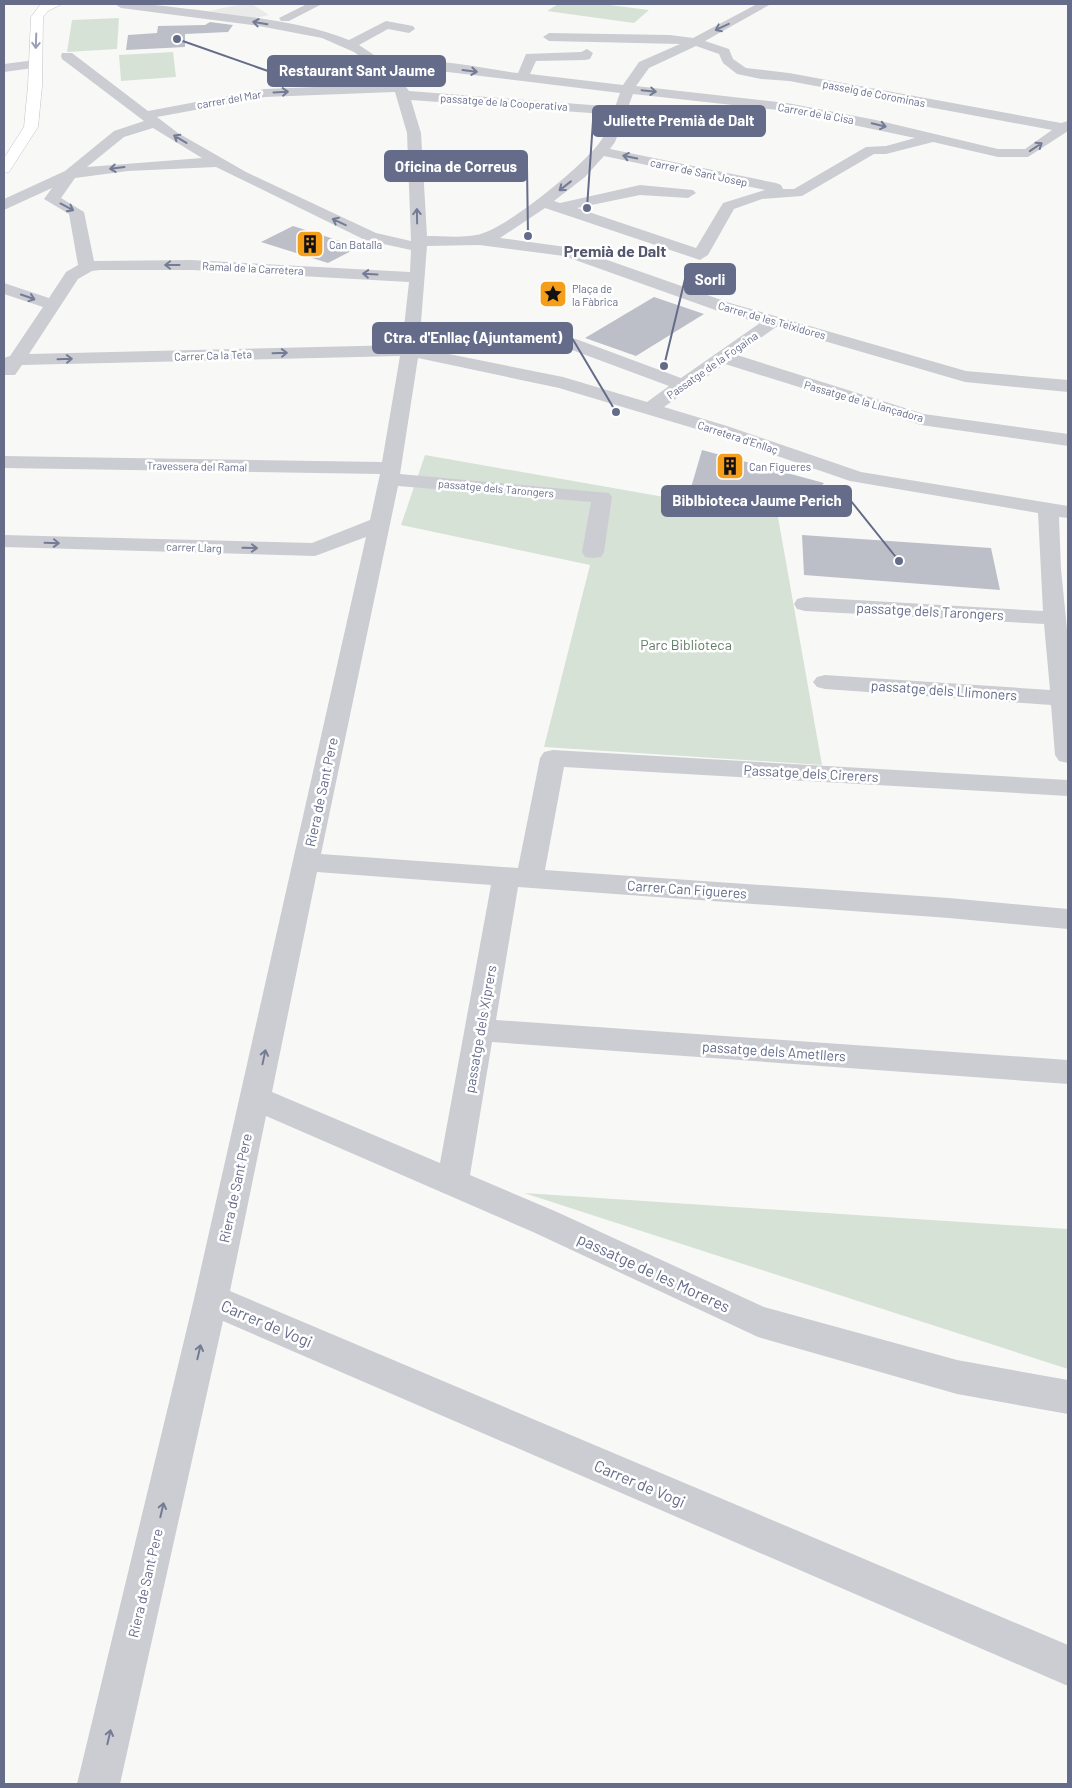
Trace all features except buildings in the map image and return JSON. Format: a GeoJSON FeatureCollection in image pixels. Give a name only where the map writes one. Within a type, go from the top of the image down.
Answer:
{"type":"FeatureCollection","features":[{"type":"Feature","properties":{"kind":"street"},"geometry":{"type":"LineString","coordinates":[[4,170],[31,127],[37,16],[44,8],[56,4]]}},
{"type":"Feature","properties":{"kind":"street","name":"Riera de Sant Pere"},"geometry":{"type":"LineString","coordinates":[[98,1784],[211,1299],[390,473],[410,351],[418,277],[419,244],[414,134],[402,91],[387,70],[359,49],[325,35],[259,22],[121,4]]}},
{"type":"Feature","properties":{"kind":"street"},"geometry":{"type":"LineString","coordinates":[[285,18],[316,4]]}},
{"type":"Feature","properties":{"kind":"street"},"geometry":{"type":"LineString","coordinates":[[67,56],[174,136],[267,188],[371,236],[419,244],[479,240],[498,233],[580,174],[608,142],[635,74],[644,65],[696,42],[765,4]]}},
{"type":"Feature","properties":{"kind":"street"},"geometry":{"type":"LineString","coordinates":[[271,10],[308,32]]}},
{"type":"Feature","properties":{"kind":"street"},"geometry":{"type":"LineString","coordinates":[[349,45],[386,25],[409,29]]}},
{"type":"Feature","properties":{"kind":"street","name":"passeig de Corominas"},"geometry":{"type":"LineString","coordinates":[[549,37],[640,37],[696,42],[724,52],[725,59],[733,68],[751,74],[789,77],[1066,127]]}},
{"type":"Feature","properties":{"kind":"street"},"geometry":{"type":"LineString","coordinates":[[522,78],[531,57],[584,56],[588,53]]}},
{"type":"Feature","properties":{"kind":"street"},"geometry":{"type":"LineString","coordinates":[[4,68],[35,64]]}},
{"type":"Feature","properties":{"kind":"street","name":"Carrer de la Cisa"},"geometry":{"type":"LineString","coordinates":[[387,70],[407,65],[423,65],[522,78],[704,96],[787,107],[876,124],[998,153],[1028,153],[1066,127]]}},
{"type":"Feature","properties":{"kind":"street","name":"carrer del Mar"},"geometry":{"type":"LineString","coordinates":[[70,174],[119,134],[152,119],[264,93],[402,91]]}},
{"type":"Feature","properties":{"kind":"street","name":"passatge de la Cooperativa"},"geometry":{"type":"LineString","coordinates":[[402,91],[604,110]]}},
{"type":"Feature","properties":{"kind":"street","name":"carrer de Sant Josep"},"geometry":{"type":"LineString","coordinates":[[559,207],[700,255],[728,206],[760,195],[797,192],[871,150],[886,150],[932,138]]}},
{"type":"Feature","properties":{"kind":"street","name":"carrer de Sant Josep"},"geometry":{"type":"LineString","coordinates":[[601,151],[797,192]]}},
{"type":"Feature","properties":{"kind":"street"},"geometry":{"type":"LineString","coordinates":[[4,206],[70,174],[128,167],[218,162]]}},
{"type":"Feature","properties":{"kind":"street"},"geometry":{"type":"LineString","coordinates":[[4,382],[10,362],[72,276],[87,267],[76,212],[52,199],[70,174]]}},
{"type":"Feature","properties":{"kind":"street"},"geometry":{"type":"LineString","coordinates":[[543,202],[559,207],[640,190],[688,193]]}},
{"type":"Feature","properties":{"kind":"street","name":"Carrer de les Teixidores"},"geometry":{"type":"LineString","coordinates":[[479,240],[567,251],[715,304],[965,376],[1068,386]]}},
{"type":"Feature","properties":{"kind":"street","name":"Ramal de la Carretera"},"geometry":{"type":"LineString","coordinates":[[87,267],[100,265],[192,265],[418,277]]}},
{"type":"Feature","properties":{"kind":"street"},"geometry":{"type":"LineString","coordinates":[[4,288],[52,305]]}},
{"type":"Feature","properties":{"kind":"street","name":"Passatge de la Fogaina"},"geometry":{"type":"LineString","coordinates":[[649,409],[775,320]]}},
{"type":"Feature","properties":{"kind":"street"},"geometry":{"type":"LineString","coordinates":[[570,344],[683,385]]}},
{"type":"Feature","properties":{"kind":"street","name":"Carrer Ca la Teta"},"geometry":{"type":"LineString","coordinates":[[10,362],[374,350],[410,351]]}},
{"type":"Feature","properties":{"kind":"street","name":"Carretera d'Enllaç"},"geometry":{"type":"LineString","coordinates":[[410,351],[464,361],[590,391],[720,430],[857,477],[1058,510]]}},
{"type":"Feature","properties":{"kind":"street","name":"Passatge de la Llançadora"},"geometry":{"type":"LineString","coordinates":[[723,357],[921,419],[1008,433],[1068,440]]}},
{"type":"Feature","properties":{"kind":"street"},"geometry":{"type":"LineString","coordinates":[[590,391],[632,366]]}},
{"type":"Feature","properties":{"kind":"street","name":"Travessera del Ramal"},"geometry":{"type":"LineString","coordinates":[[4,462],[390,473]]}},
{"type":"Feature","properties":{"kind":"street","name":"passatge dels Tarongers"},"geometry":{"type":"LineString","coordinates":[[390,473],[602,496],[593,552]]}},
{"type":"Feature","properties":{"kind":"street"},"geometry":{"type":"LineString","coordinates":[[1058,510],[1055,618],[1068,754]]}},
{"type":"Feature","properties":{"kind":"street","name":"carrer Llarg"},"geometry":{"type":"LineString","coordinates":[[4,541],[315,550],[379,524]]}},
{"type":"Feature","properties":{"kind":"street","name":"passatge dels Tarongers"},"geometry":{"type":"LineString","coordinates":[[805,604],[1055,618]]}},
{"type":"Feature","properties":{"kind":"street","name":"passatge dels Llimoners"},"geometry":{"type":"LineString","coordinates":[[825,682],[1063,698]]}},
{"type":"Feature","properties":{"kind":"street","name":"Passatge dels Cirerers"},"geometry":{"type":"LineString","coordinates":[[518,877],[553,758],[1068,788]]}},
{"type":"Feature","properties":{"kind":"street","name":"Carrer Can Figueres"},"geometry":{"type":"LineString","coordinates":[[306,862],[949,908],[1068,919]]}},
{"type":"Feature","properties":{"kind":"street","name":"passatge dels Xiprers"},"geometry":{"type":"LineString","coordinates":[[453,1182],[480,1030],[518,877]]}},
{"type":"Feature","properties":{"kind":"street","name":"passatge dels Ametllers"},"geometry":{"type":"LineString","coordinates":[[480,1030],[1068,1072]]}},
{"type":"Feature","properties":{"kind":"street","name":"passatge de les Moreres"},"geometry":{"type":"LineString","coordinates":[[255,1098],[546,1222],[758,1321],[957,1377],[1068,1397]]}},
{"type":"Feature","properties":{"kind":"street","name":"Carrer de Vogi"},"geometry":{"type":"LineString","coordinates":[[211,1299],[1068,1666]]}},
{"type":"Feature","properties":{"kind":"shaded area"},"geometry":{"type":"Polygon","coordinates":[[[242,4],[252,4],[269,15],[255,18],[209,11],[242,4]]]}},
{"type":"Feature","properties":{"kind":"green space"},"geometry":{"type":"Polygon","coordinates":[[[558,4],[602,4],[649,10],[634,23],[547,11],[558,4]]]}},
{"type":"Feature","properties":{"kind":"green space"},"geometry":{"type":"Polygon","coordinates":[[[119,18],[117,49],[67,52],[72,20],[119,18]]]}},
{"type":"Feature","properties":{"kind":"green space"},"geometry":{"type":"Polygon","coordinates":[[[173,52],[176,77],[121,81],[119,55],[173,52]]]}},
{"type":"Feature","properties":{"kind":"green space","name":"Parc Biblioteca"},"geometry":{"type":"Polygon","coordinates":[[[425,455],[778,517],[822,765],[544,747],[590,565],[401,525],[425,455]]]}},
{"type":"Feature","properties":{"kind":"green space"},"geometry":{"type":"Polygon","coordinates":[[[524,1193],[1067,1229],[1068,1369],[524,1193]]]}},
{"type":"Feature","properties":{"kind":"place","name":"Restaurant Sant Jaume"},"geometry":{"type":"Point","coordinates":[177,39]}},
{"type":"Feature","properties":{"kind":"place","name":"Juliette Premià de Dalt"},"geometry":{"type":"Point","coordinates":[587,208]}},
{"type":"Feature","properties":{"kind":"place","name":"Oficina de Correus"},"geometry":{"type":"Point","coordinates":[528,236]}},
{"type":"Feature","properties":{"kind":"place","name":"Can Batalla"},"geometry":{"type":"Point","coordinates":[310,244]}},
{"type":"Feature","properties":{"kind":"place","name":"Plaça de la Fàbrica"},"geometry":{"type":"Point","coordinates":[553,294]}},
{"type":"Feature","properties":{"kind":"place","name":"Sorli"},"geometry":{"type":"Point","coordinates":[664,366]}},
{"type":"Feature","properties":{"kind":"place","name":"Ctra. d'Enllaç (Ajuntament)"},"geometry":{"type":"Point","coordinates":[616,412]}},
{"type":"Feature","properties":{"kind":"place","name":"Can Figueres"},"geometry":{"type":"Point","coordinates":[730,466]}},
{"type":"Feature","properties":{"kind":"place","name":"Biblbioteca Jaume Perich"},"geometry":{"type":"Point","coordinates":[899,561]}},
{"type":"Feature","properties":{"kind":"district","name":"Premià de Dalt"},"geometry":{"type":"Point","coordinates":[615,250]}}]}
